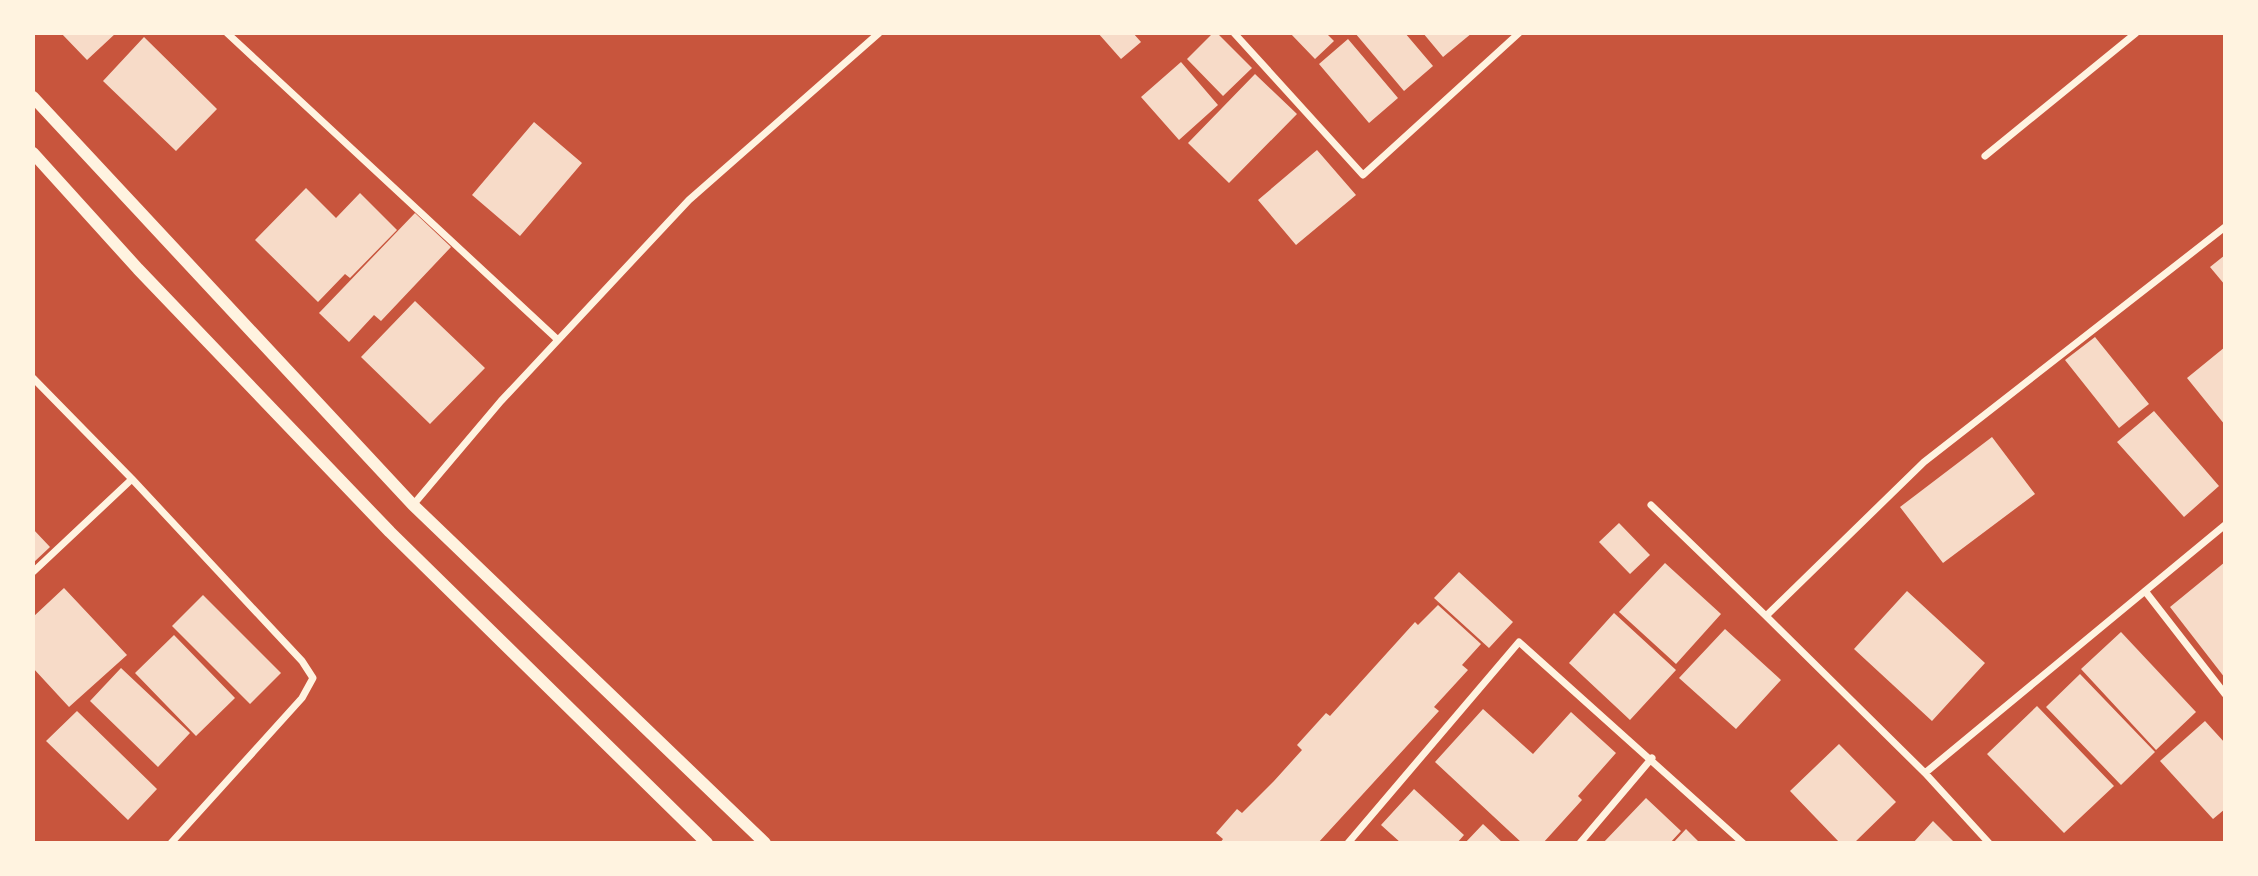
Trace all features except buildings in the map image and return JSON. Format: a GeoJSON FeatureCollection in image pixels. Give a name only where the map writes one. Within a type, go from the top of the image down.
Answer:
{"type":"FeatureCollection","features":[{"type":"Feature","properties":{"kind":"street"},"geometry":{"type":"LineString","coordinates":[[227,33],[558,340]]}},
{"type":"Feature","properties":{"kind":"street"},"geometry":{"type":"LineString","coordinates":[[413,505],[501,401],[689,200],[879,33]]}},
{"type":"Feature","properties":{"kind":"street"},"geometry":{"type":"LineString","coordinates":[[1234,33],[1363,175],[1519,33]]}},
{"type":"Feature","properties":{"kind":"street"},"geometry":{"type":"LineString","coordinates":[[1985,156],[2136,33]]}},
{"type":"Feature","properties":{"kind":"street"},"geometry":{"type":"LineString","coordinates":[[33,97],[413,505],[765,843]]}},
{"type":"Feature","properties":{"kind":"street"},"geometry":{"type":"LineString","coordinates":[[33,153],[138,269],[390,532],[707,843]]}},
{"type":"Feature","properties":{"kind":"street"},"geometry":{"type":"LineString","coordinates":[[1766,616],[1924,462],[2225,227]]}},
{"type":"Feature","properties":{"kind":"street"},"geometry":{"type":"LineString","coordinates":[[33,378],[132,479],[302,661],[313,678],[302,698],[171,843]]}},
{"type":"Feature","properties":{"kind":"street"},"geometry":{"type":"LineString","coordinates":[[33,572],[132,479]]}},
{"type":"Feature","properties":{"kind":"street"},"geometry":{"type":"LineString","coordinates":[[1651,505],[1925,773],[1989,843]]}},
{"type":"Feature","properties":{"kind":"street"},"geometry":{"type":"LineString","coordinates":[[1925,773],[2225,525]]}},
{"type":"Feature","properties":{"kind":"street"},"geometry":{"type":"LineString","coordinates":[[2145,592],[2225,694]]}},
{"type":"Feature","properties":{"kind":"street"},"geometry":{"type":"LineString","coordinates":[[1348,843],[1520,642],[1652,758],[1743,843]]}},
{"type":"Feature","properties":{"kind":"street"},"geometry":{"type":"LineString","coordinates":[[1580,843],[1652,758]]}}]}
